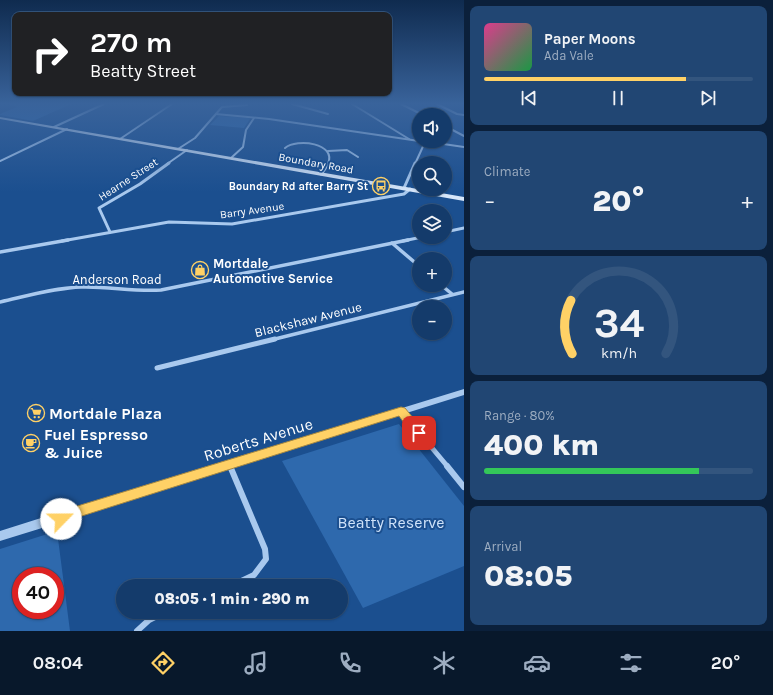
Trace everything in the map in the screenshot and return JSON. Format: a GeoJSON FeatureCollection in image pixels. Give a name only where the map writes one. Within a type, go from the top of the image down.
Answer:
{"type":"FeatureCollection","features":[{"type":"Feature","properties":{"kind":"main road","name":"Boundary Road"},"geometry":{"type":"LineString","coordinates":[[91,133],[464,199]]}},
{"type":"Feature","properties":{"kind":"street"},"geometry":{"type":"LineString","coordinates":[[0,161],[58,133]]}},
{"type":"Feature","properties":{"kind":"street"},"geometry":{"type":"LineString","coordinates":[[120,139],[128,133]]}},
{"type":"Feature","properties":{"kind":"street"},"geometry":{"type":"LineString","coordinates":[[178,149],[195,138],[199,133]]}},
{"type":"Feature","properties":{"kind":"street"},"geometry":{"type":"LineString","coordinates":[[231,158],[243,147],[245,133]]}},
{"type":"Feature","properties":{"kind":"street"},"geometry":{"type":"LineString","coordinates":[[368,133],[412,140]]}},
{"type":"Feature","properties":{"kind":"street"},"geometry":{"type":"LineString","coordinates":[[400,133],[409,139]]}},
{"type":"Feature","properties":{"kind":"street"},"geometry":{"type":"LineString","coordinates":[[285,148],[289,144],[299,142],[316,145],[328,151],[353,149]]}},
{"type":"Feature","properties":{"kind":"street"},"geometry":{"type":"LineString","coordinates":[[452,146],[464,148]]}},
{"type":"Feature","properties":{"kind":"street"},"geometry":{"type":"LineString","coordinates":[[407,189],[423,148]]}},
{"type":"Feature","properties":{"kind":"street","name":"Hearne Street"},"geometry":{"type":"LineString","coordinates":[[110,232],[99,208],[140,184],[187,150]]}},
{"type":"Feature","properties":{"kind":"street"},"geometry":{"type":"LineString","coordinates":[[348,150],[358,157]]}},
{"type":"Feature","properties":{"kind":"street"},"geometry":{"type":"LineString","coordinates":[[321,174],[330,161],[328,151]]}},
{"type":"Feature","properties":{"kind":"street","name":"Barry Avenue"},"geometry":{"type":"LineString","coordinates":[[0,252],[174,222],[214,225],[232,224],[404,194],[407,189]]}},
{"type":"Feature","properties":{"kind":"street"},"geometry":{"type":"LineString","coordinates":[[452,231],[464,228]]}},
{"type":"Feature","properties":{"kind":"street","name":"Anderson Road"},"geometry":{"type":"LineString","coordinates":[[0,302],[81,287],[107,287],[143,291],[161,290],[412,239]]}},
{"type":"Feature","properties":{"kind":"street"},"geometry":{"type":"LineString","coordinates":[[392,243],[412,260]]}},
{"type":"Feature","properties":{"kind":"street","name":"Blackshaw Avenue"},"geometry":{"type":"LineString","coordinates":[[157,368],[464,292]]}},
{"type":"Feature","properties":{"kind":"street","name":"Roberts Avenue"},"geometry":{"type":"LineString","coordinates":[[0,536],[45,522],[48,526],[55,526],[60,521],[61,517],[464,392]]}},
{"type":"Feature","properties":{"kind":"street"},"geometry":{"type":"LineString","coordinates":[[401,411],[464,486]]}},
{"type":"Feature","properties":{"kind":"street"},"geometry":{"type":"LineString","coordinates":[[229,465],[265,549],[266,559],[254,575],[246,579]]}},
{"type":"Feature","properties":{"kind":"street"},"geometry":{"type":"LineString","coordinates":[[137,631],[151,619]]}},
{"type":"Feature","properties":{"kind":"green space","name":"Beatty Reserve"},"geometry":{"type":"Polygon","coordinates":[[[399,424],[464,506],[464,566],[363,608],[282,461],[399,424]]]}},
{"type":"Feature","properties":{"kind":"green space"},"geometry":{"type":"Polygon","coordinates":[[[57,531],[62,567],[12,567],[12,619],[64,619],[64,585],[70,631],[0,631],[0,549],[57,531]]]}},
{"type":"Feature","properties":{"kind":"place","name":"Boundary Rd after Barry St"},"geometry":{"type":"Point","coordinates":[381,186]}},
{"type":"Feature","properties":{"kind":"place","name":"Mortdale Automotive Service"},"geometry":{"type":"Point","coordinates":[200,270]}},
{"type":"Feature","properties":{"kind":"place","name":"Mortdale Plaza"},"geometry":{"type":"Point","coordinates":[36,413]}},
{"type":"Feature","properties":{"kind":"place","name":"Fuel Espresso & Juice"},"geometry":{"type":"Point","coordinates":[31,443]}},
{"type":"Feature","properties":{"kind":"route"},"geometry":{"type":"LineString","coordinates":[[61,519],[61,517],[401,411],[419,433]]}}]}
